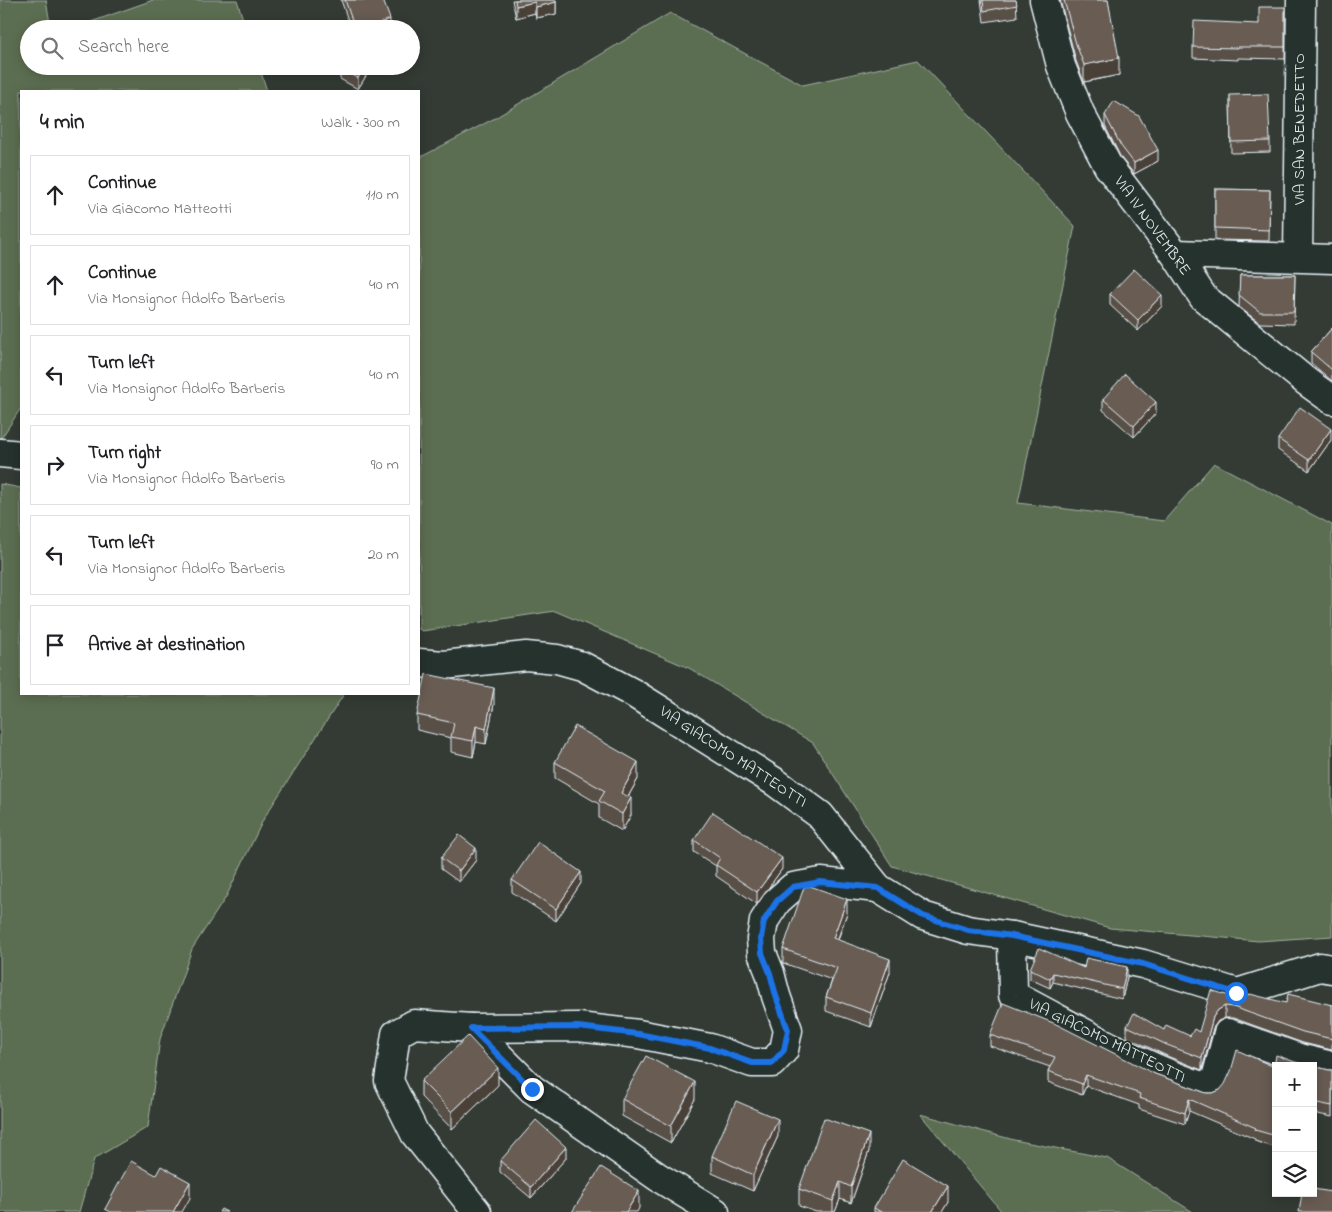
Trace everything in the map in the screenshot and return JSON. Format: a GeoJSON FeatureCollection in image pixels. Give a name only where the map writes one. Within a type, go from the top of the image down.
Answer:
{"type":"FeatureCollection","features":[{"type":"Feature","properties":{"kind":"street","name":"VIA IV NOVEMBRE"},"geometry":{"type":"LineString","coordinates":[[1044,0],[1061,66],[1080,113],[1108,166],[1175,254],[1203,297],[1307,382],[1332,400]]}},
{"type":"Feature","properties":{"kind":"street","name":"VIA SAN BENEDETTO"},"geometry":{"type":"LineString","coordinates":[[1298,257],[1301,0]]}},
{"type":"Feature","properties":{"kind":"street"},"geometry":{"type":"LineString","coordinates":[[1175,254],[1332,259]]}},
{"type":"Feature","properties":{"kind":"street"},"geometry":{"type":"LineString","coordinates":[[0,452],[20,455]]}},
{"type":"Feature","properties":{"kind":"street","name":"VIA GIACOMO MATTEOTTI"},"geometry":{"type":"LineString","coordinates":[[420,663],[444,665],[526,656],[557,659],[582,666],[634,693],[775,782],[820,814],[878,888],[923,916],[968,930],[1012,936],[1143,964],[1236,993],[1320,968],[1332,969]]}},
{"type":"Feature","properties":{"kind":"street"},"geometry":{"type":"LineString","coordinates":[[477,1212],[416,1134],[389,1081],[396,1034],[414,1024],[471,1028],[578,1027],[638,1034],[710,1048],[752,1063],[772,1063],[784,1050],[788,1030],[762,953],[761,938],[764,921],[777,901],[793,887],[820,882],[878,888]]}},
{"type":"Feature","properties":{"kind":"street","name":"VIA GIACOMO MATTEOTTI"},"geometry":{"type":"LineString","coordinates":[[1012,936],[1013,995],[1115,1048],[1178,1078],[1211,1089],[1216,1078],[1228,1033],[1299,1058],[1332,1066]]}},
{"type":"Feature","properties":{"kind":"street"},"geometry":{"type":"LineString","coordinates":[[471,1028],[532,1089],[658,1177],[715,1212]]}},
{"type":"Feature","properties":{"kind":"green space"},"geometry":{"type":"Polygon","coordinates":[[[0,0],[46,0],[49,20],[20,20],[20,75],[262,75],[267,90],[20,90],[20,410],[0,440],[0,0]]]}},
{"type":"Feature","properties":{"kind":"green space"},"geometry":{"type":"Polygon","coordinates":[[[153,0],[237,0],[243,20],[96,20],[153,0]]]}},
{"type":"Feature","properties":{"kind":"green space"},"geometry":{"type":"Polygon","coordinates":[[[670,13],[803,85],[918,60],[1075,226],[1018,503],[1164,521],[1214,463],[1332,525],[1332,936],[1259,941],[1110,928],[892,866],[813,743],[689,668],[555,611],[422,631],[420,630],[420,157],[495,118],[670,13]]]}},
{"type":"Feature","properties":{"kind":"green space"},"geometry":{"type":"Polygon","coordinates":[[[0,484],[20,488],[20,695],[343,695],[264,818],[226,897],[192,949],[160,1039],[148,1127],[94,1159],[79,1212],[0,1212],[0,484]]]}},
{"type":"Feature","properties":{"kind":"green space"},"geometry":{"type":"Polygon","coordinates":[[[920,1114],[1014,1140],[1107,1158],[1193,1212],[1002,1212],[920,1114]]]}},
{"type":"Feature","properties":{"kind":"building"},"geometry":{"type":"Polygon","coordinates":[[[345,0],[383,0],[390,19],[387,20],[352,20],[345,0]]]}},
{"type":"Feature","properties":{"kind":"building"},"geometry":{"type":"Polygon","coordinates":[[[515,0],[556,0],[556,2],[536,7],[535,2],[516,6],[515,0]]]}},
{"type":"Feature","properties":{"kind":"building"},"geometry":{"type":"Polygon","coordinates":[[[983,0],[1016,0],[1017,5],[984,11],[983,0]]]}},
{"type":"Feature","properties":{"kind":"building"},"geometry":{"type":"Polygon","coordinates":[[[1064,0],[1108,0],[1119,58],[1084,65],[1064,0]]]}},
{"type":"Feature","properties":{"kind":"building"},"geometry":{"type":"Polygon","coordinates":[[[1259,7],[1285,7],[1285,47],[1193,47],[1194,21],[1259,24],[1259,7]]]}},
{"type":"Feature","properties":{"kind":"building"},"geometry":{"type":"Polygon","coordinates":[[[1268,94],[1270,141],[1231,142],[1230,95],[1268,94]]]}},
{"type":"Feature","properties":{"kind":"building"},"geometry":{"type":"Polygon","coordinates":[[[1114,101],[1139,116],[1158,150],[1134,163],[1121,146],[1105,115],[1114,101]]]}},
{"type":"Feature","properties":{"kind":"building"},"geometry":{"type":"Polygon","coordinates":[[[1215,189],[1270,190],[1269,230],[1215,228],[1215,189]]]}},
{"type":"Feature","properties":{"kind":"building"},"geometry":{"type":"Polygon","coordinates":[[[1134,269],[1162,295],[1138,320],[1110,294],[1134,269]]]}},
{"type":"Feature","properties":{"kind":"building"},"geometry":{"type":"Polygon","coordinates":[[[1240,275],[1295,275],[1294,312],[1260,312],[1239,295],[1240,275]]]}},
{"type":"Feature","properties":{"kind":"building"},"geometry":{"type":"Polygon","coordinates":[[[1332,328],[1332,370],[1311,352],[1332,328]]]}},
{"type":"Feature","properties":{"kind":"building"},"geometry":{"type":"Polygon","coordinates":[[[1125,374],[1156,402],[1134,426],[1103,399],[1125,374]]]}},
{"type":"Feature","properties":{"kind":"building"},"geometry":{"type":"Polygon","coordinates":[[[1300,407],[1331,429],[1309,460],[1278,439],[1300,407]]]}},
{"type":"Feature","properties":{"kind":"building"},"geometry":{"type":"Polygon","coordinates":[[[426,674],[494,688],[486,729],[476,726],[473,741],[451,737],[454,723],[417,715],[426,674]]]}},
{"type":"Feature","properties":{"kind":"building"},"geometry":{"type":"Polygon","coordinates":[[[575,726],[638,762],[621,793],[631,798],[622,814],[599,801],[605,791],[555,762],[575,726]]]}},
{"type":"Feature","properties":{"kind":"building"},"geometry":{"type":"Polygon","coordinates":[[[713,812],[782,858],[757,892],[716,865],[720,858],[694,840],[713,812]]]}},
{"type":"Feature","properties":{"kind":"building"},"geometry":{"type":"Polygon","coordinates":[[[459,835],[476,848],[459,871],[441,858],[459,835]]]}},
{"type":"Feature","properties":{"kind":"building"},"geometry":{"type":"Polygon","coordinates":[[[538,842],[581,872],[556,909],[512,880],[538,842]]]}},
{"type":"Feature","properties":{"kind":"building"},"geometry":{"type":"Polygon","coordinates":[[[810,886],[847,899],[833,938],[890,959],[871,1013],[826,997],[837,968],[783,949],[804,887],[810,886]]]}},
{"type":"Feature","properties":{"kind":"building"},"geometry":{"type":"Polygon","coordinates":[[[1039,948],[1084,968],[1086,958],[1127,967],[1122,989],[1053,973],[1050,979],[1030,969],[1039,948]]]}},
{"type":"Feature","properties":{"kind":"building"},"geometry":{"type":"Polygon","coordinates":[[[1211,990],[1232,997],[1250,994],[1286,1003],[1288,994],[1332,1005],[1332,1039],[1303,1032],[1233,1007],[1225,1006],[1218,1010],[1213,1017],[1202,1058],[1167,1045],[1127,1026],[1134,1013],[1164,1030],[1166,1025],[1190,1036],[1194,1029],[1199,1032],[1211,990]]]}},
{"type":"Feature","properties":{"kind":"building"},"geometry":{"type":"Polygon","coordinates":[[[1003,1003],[1056,1024],[1155,1074],[1206,1093],[1220,1090],[1225,1084],[1237,1050],[1272,1066],[1272,1135],[1255,1130],[1256,1128],[1189,1099],[1185,1113],[1139,1098],[1140,1094],[1086,1075],[1082,1084],[1048,1071],[1055,1057],[990,1035],[1003,1003]]]}},
{"type":"Feature","properties":{"kind":"building"},"geometry":{"type":"Polygon","coordinates":[[[468,1036],[498,1068],[452,1112],[421,1081],[468,1036]]]}},
{"type":"Feature","properties":{"kind":"building"},"geometry":{"type":"Polygon","coordinates":[[[1276,1055],[1295,1062],[1275,1062],[1276,1055]]]}},
{"type":"Feature","properties":{"kind":"building"},"geometry":{"type":"Polygon","coordinates":[[[646,1056],[695,1082],[671,1126],[622,1099],[646,1056]]]}},
{"type":"Feature","properties":{"kind":"building"},"geometry":{"type":"Polygon","coordinates":[[[1317,1067],[1332,1070],[1332,1106],[1317,1103],[1317,1067]]]}},
{"type":"Feature","properties":{"kind":"building"},"geometry":{"type":"Polygon","coordinates":[[[736,1101],[778,1119],[753,1175],[712,1156],[736,1101]]]}},
{"type":"Feature","properties":{"kind":"building"},"geometry":{"type":"Polygon","coordinates":[[[824,1118],[869,1134],[851,1187],[840,1182],[833,1201],[799,1189],[824,1118]]]}},
{"type":"Feature","properties":{"kind":"building"},"geometry":{"type":"Polygon","coordinates":[[[536,1120],[566,1147],[531,1187],[500,1161],[536,1120]]]}},
{"type":"Feature","properties":{"kind":"building"},"geometry":{"type":"Polygon","coordinates":[[[903,1159],[948,1186],[932,1212],[881,1212],[874,1208],[903,1159]]]}},
{"type":"Feature","properties":{"kind":"building"},"geometry":{"type":"Polygon","coordinates":[[[131,1161],[156,1175],[161,1166],[190,1182],[173,1212],[111,1212],[105,1209],[131,1161]]]}},
{"type":"Feature","properties":{"kind":"building"},"geometry":{"type":"Polygon","coordinates":[[[601,1167],[639,1191],[626,1212],[572,1212],[601,1167]]]}},
{"type":"Feature","properties":{"kind":"building"},"geometry":{"type":"Polygon","coordinates":[[[1317,1190],[1332,1192],[1332,1212],[1299,1212],[1301,1197],[1317,1197],[1317,1190]]]}},
{"type":"Feature","properties":{"kind":"route"},"geometry":{"type":"LineString","coordinates":[[532,1089],[471,1028],[578,1027],[638,1034],[710,1048],[752,1063],[772,1063],[784,1050],[788,1030],[762,953],[761,938],[764,921],[777,901],[793,887],[820,882],[878,888],[923,916],[968,930],[1012,936],[1143,964],[1236,993]]}}]}
